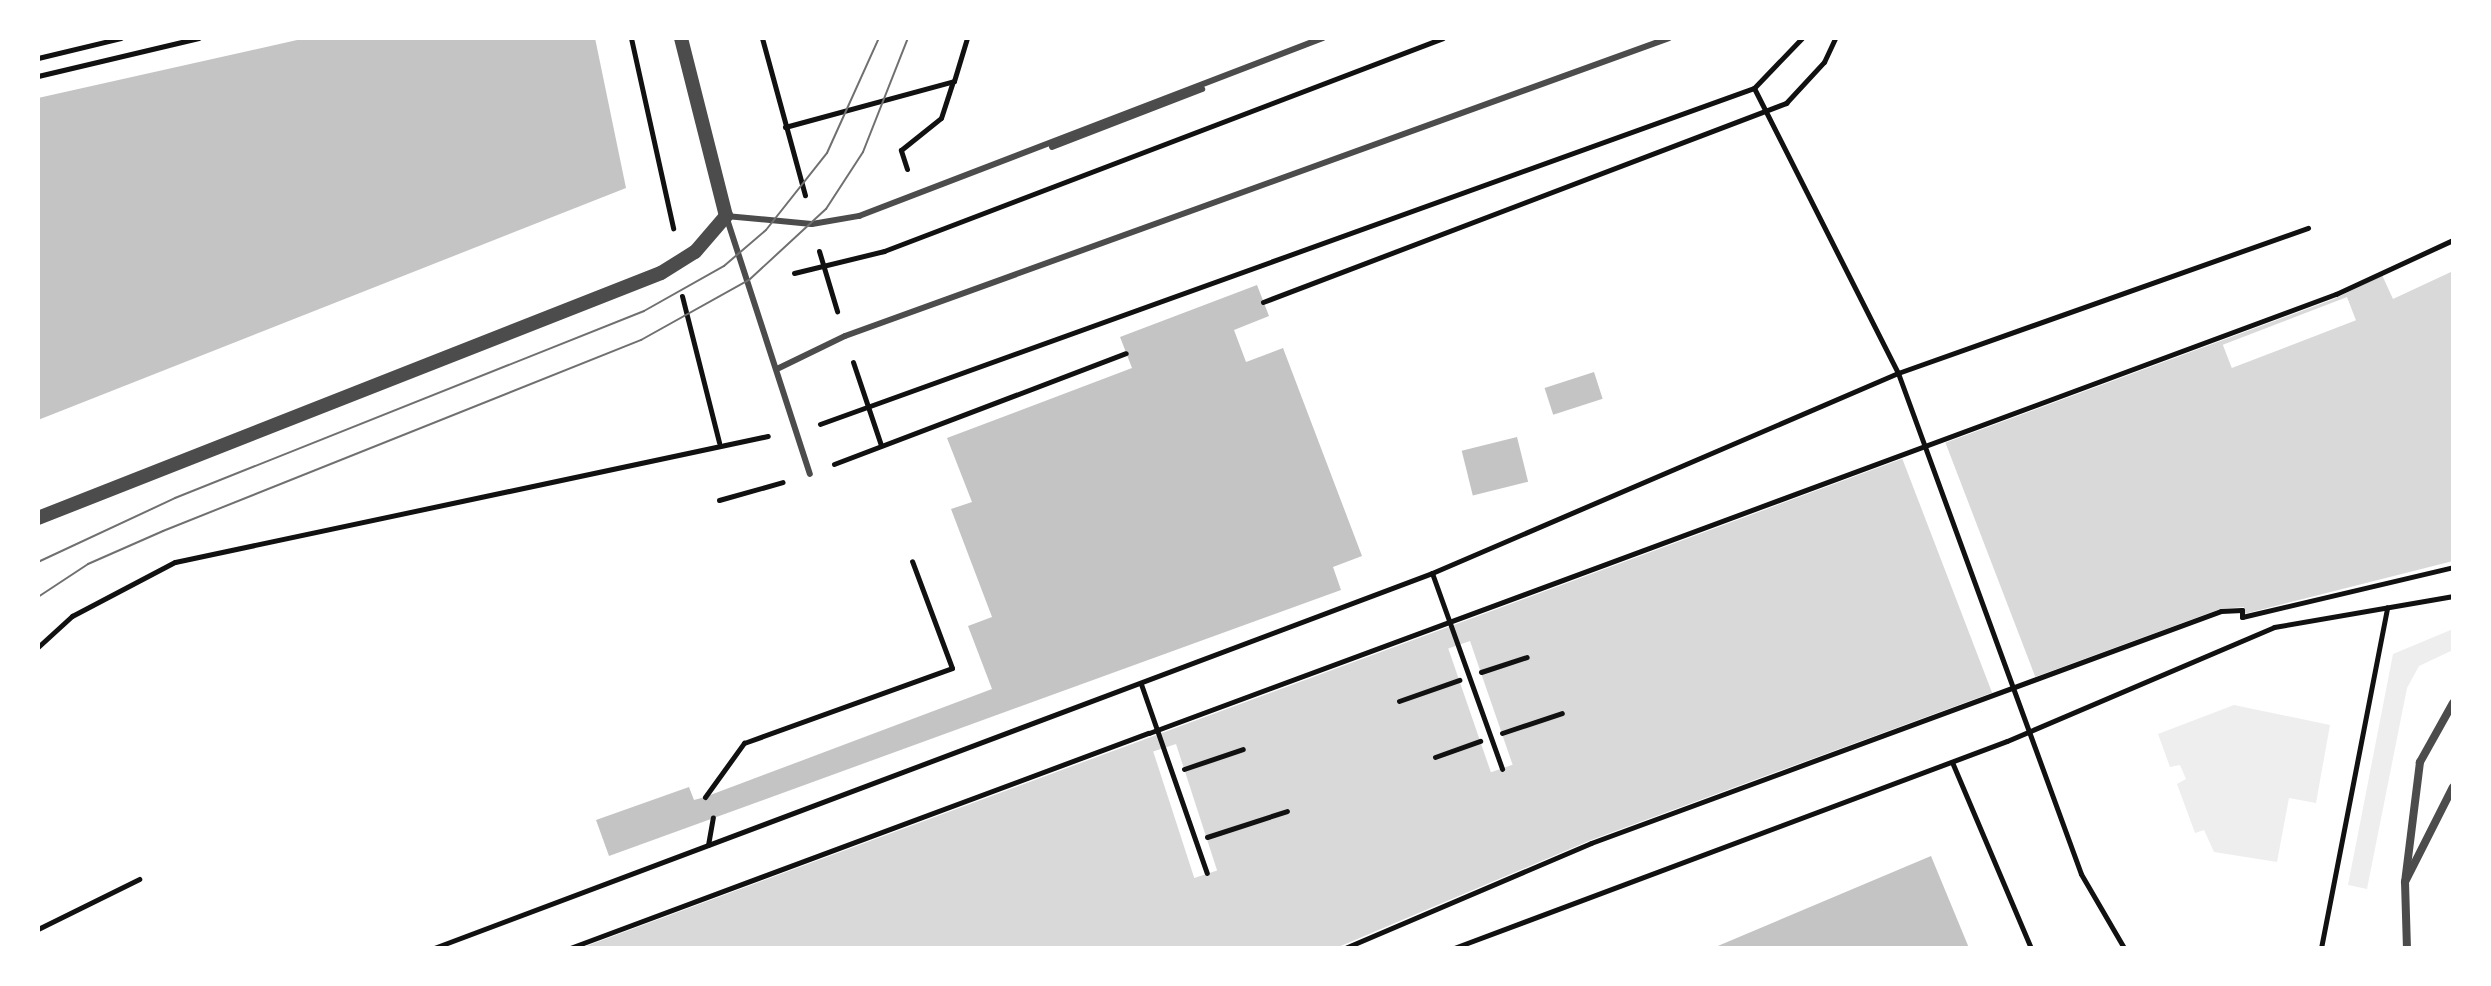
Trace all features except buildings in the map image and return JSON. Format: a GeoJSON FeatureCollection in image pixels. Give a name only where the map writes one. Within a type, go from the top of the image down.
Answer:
{"type":"FeatureCollection","features":[{"type":"Feature","properties":{"kind":"street"},"geometry":{"type":"LineString","coordinates":[[38,518],[661,273],[695,252],[726,216],[681,38]]}},
{"type":"Feature","properties":{"kind":"street"},"geometry":{"type":"LineString","coordinates":[[2407,948],[2405,882],[2420,762],[2453,703]]}},
{"type":"Feature","properties":{"kind":"street"},"geometry":{"type":"LineString","coordinates":[[2405,882],[2453,787]]}},
{"type":"Feature","properties":{"kind":"lane"},"geometry":{"type":"LineString","coordinates":[[906,199],[1323,38]]}},
{"type":"Feature","properties":{"kind":"lane"},"geometry":{"type":"LineString","coordinates":[[810,474],[779,368],[726,216],[812,224],[906,199],[1329,38]]}},
{"type":"Feature","properties":{"kind":"lane"},"geometry":{"type":"LineString","coordinates":[[779,368],[845,336],[1669,38]]}},
{"type":"Feature","properties":{"kind":"path"},"geometry":{"type":"LineString","coordinates":[[38,58],[121,38]]}},
{"type":"Feature","properties":{"kind":"path"},"geometry":{"type":"LineString","coordinates":[[38,76],[199,38]]}},
{"type":"Feature","properties":{"kind":"path"},"geometry":{"type":"LineString","coordinates":[[762,38],[812,224]]}},
{"type":"Feature","properties":{"kind":"path"},"geometry":{"type":"LineString","coordinates":[[929,234],[901,150],[941,118],[967,38]]}},
{"type":"Feature","properties":{"kind":"path"},"geometry":{"type":"LineString","coordinates":[[794,273],[929,234],[1443,38]]}},
{"type":"Feature","properties":{"kind":"path"},"geometry":{"type":"LineString","coordinates":[[38,647],[72,616],[175,562],[719,442],[797,432],[1754,88],[1802,38]]}},
{"type":"Feature","properties":{"kind":"path"},"geometry":{"type":"LineString","coordinates":[[1263,302],[1765,113],[1807,84],[1835,38]]}},
{"type":"Feature","properties":{"kind":"path"},"geometry":{"type":"LineString","coordinates":[[785,127],[954,81]]}},
{"type":"Feature","properties":{"kind":"path"},"geometry":{"type":"LineString","coordinates":[[1754,88],[1898,373],[2081,874],[2124,948]]}},
{"type":"Feature","properties":{"kind":"path"},"geometry":{"type":"LineString","coordinates":[[434,948],[1432,573],[1898,373],[2308,228]]}},
{"type":"Feature","properties":{"kind":"path"},"geometry":{"type":"LineString","coordinates":[[570,948],[2336,294],[2453,240]]}},
{"type":"Feature","properties":{"kind":"path"},"geometry":{"type":"LineString","coordinates":[[881,445],[1126,353]]}},
{"type":"Feature","properties":{"kind":"path"},"geometry":{"type":"LineString","coordinates":[[705,797],[744,743],[952,668],[912,561]]}},
{"type":"Feature","properties":{"kind":"path"},"geometry":{"type":"LineString","coordinates":[[1345,948],[1591,843],[2221,611],[2242,610],[2242,617],[2453,567]]}},
{"type":"Feature","properties":{"kind":"path"},"geometry":{"type":"LineString","coordinates":[[1432,573],[1502,769]]}},
{"type":"Feature","properties":{"kind":"path"},"geometry":{"type":"LineString","coordinates":[[1454,948],[2027,733],[2274,627],[2453,596]]}},
{"type":"Feature","properties":{"kind":"path"},"geometry":{"type":"LineString","coordinates":[[2321,948],[2387,607]]}},
{"type":"Feature","properties":{"kind":"path"},"geometry":{"type":"LineString","coordinates":[[1481,672],[1527,657]]}},
{"type":"Feature","properties":{"kind":"path"},"geometry":{"type":"LineString","coordinates":[[1399,701],[1459,680]]}},
{"type":"Feature","properties":{"kind":"path"},"geometry":{"type":"LineString","coordinates":[[1141,684],[1207,873]]}},
{"type":"Feature","properties":{"kind":"path"},"geometry":{"type":"LineString","coordinates":[[1502,733],[1562,713]]}},
{"type":"Feature","properties":{"kind":"path"},"geometry":{"type":"LineString","coordinates":[[1435,757],[1480,741]]}},
{"type":"Feature","properties":{"kind":"path"},"geometry":{"type":"LineString","coordinates":[[1184,769],[1243,749]]}},
{"type":"Feature","properties":{"kind":"path"},"geometry":{"type":"LineString","coordinates":[[1952,762],[2031,948]]}},
{"type":"Feature","properties":{"kind":"path"},"geometry":{"type":"LineString","coordinates":[[1207,837],[1287,811]]}},
{"type":"Feature","properties":{"kind":"path"},"geometry":{"type":"LineString","coordinates":[[708,846],[713,817]]}},
{"type":"Feature","properties":{"kind":"path"},"geometry":{"type":"LineString","coordinates":[[38,929],[139,879]]}},
{"type":"Feature","properties":{"kind":"shaded area"},"geometry":{"type":"Polygon","coordinates":[[[2453,241],[2453,561],[2244,614],[2244,607],[2220,609],[1591,840],[1336,948],[581,948],[2334,299],[2453,241]]]}},
{"type":"Feature","properties":{"kind":"shaded area"},"geometry":{"type":"Polygon","coordinates":[[[2453,629],[2453,650],[2419,666],[2407,688],[2367,889],[2348,885],[2393,654],[2453,629]]]}},
{"type":"Feature","properties":{"kind":"shaded area"},"geometry":{"type":"Polygon","coordinates":[[[2234,705],[2330,725],[2316,803],[2289,798],[2277,862],[2214,852],[2204,830],[2195,833],[2177,784],[2186,779],[2180,765],[2170,767],[2158,734],[2234,705]]]}},
{"type":"Feature","properties":{"kind":"pier"},"geometry":{"type":"Polygon","coordinates":[[[2453,241],[2453,271],[2393,299],[2382,275],[2453,241]]]}},
{"type":"Feature","properties":{"kind":"pier"},"geometry":{"type":"Polygon","coordinates":[[[2347,297],[2356,320],[2232,368],[2223,345],[2347,297]]]}},
{"type":"Feature","properties":{"kind":"pier"},"geometry":{"type":"Polygon","coordinates":[[[1944,439],[2038,683],[1995,699],[1901,455],[1944,439]]]}},
{"type":"Feature","properties":{"kind":"pier"},"geometry":{"type":"Polygon","coordinates":[[[1470,641],[1513,765],[1491,772],[1448,648],[1470,641]]]}},
{"type":"Feature","properties":{"kind":"pier"},"geometry":{"type":"Polygon","coordinates":[[[1176,744],[1217,870],[1194,878],[1153,751],[1176,744]]]}},
{"type":"Feature","properties":{"kind":"tram line"},"geometry":{"type":"LineString","coordinates":[[38,562],[175,498],[644,311],[724,266],[766,230],[827,153],[879,38]]}},
{"type":"Feature","properties":{"kind":"tram line"},"geometry":{"type":"LineString","coordinates":[[38,597],[88,564],[163,531],[641,340],[749,280],[826,209],[863,152],[908,38]]}}]}
